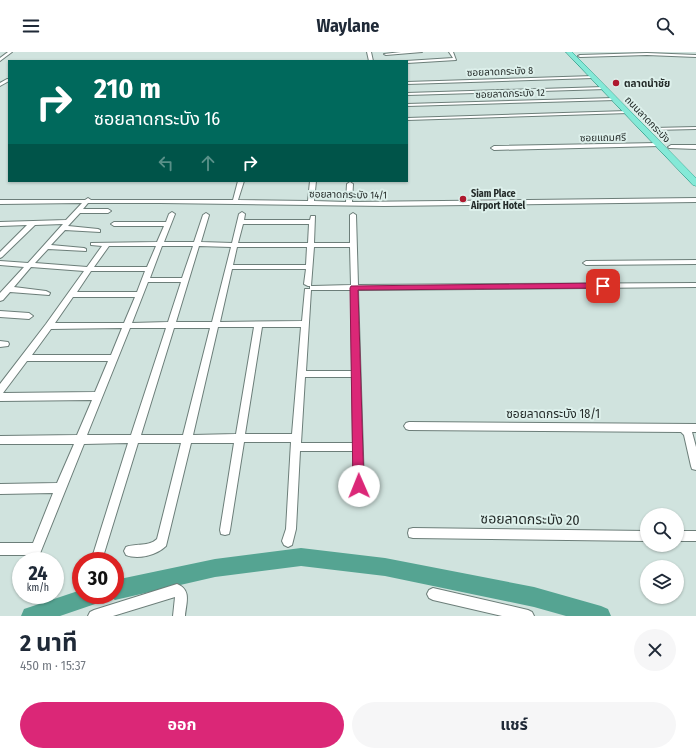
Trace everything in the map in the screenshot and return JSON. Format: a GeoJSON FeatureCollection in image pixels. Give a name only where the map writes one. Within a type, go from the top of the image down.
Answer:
{"type":"FeatureCollection","features":[{"type":"Feature","properties":{"kind":"main road","name":"ถนนลาดกระบัง"},"geometry":{"type":"LineString","coordinates":[[569,52],[627,112],[666,148],[696,172]]}},
{"type":"Feature","properties":{"kind":"main road","name":"ถนนลาดกระบัง"},"geometry":{"type":"LineString","coordinates":[[578,54],[653,129],[666,148],[696,183]]}},
{"type":"Feature","properties":{"kind":"street"},"geometry":{"type":"LineString","coordinates":[[0,60],[10,52]]}},
{"type":"Feature","properties":{"kind":"street"},"geometry":{"type":"LineString","coordinates":[[386,54],[420,52]]}},
{"type":"Feature","properties":{"kind":"street"},"geometry":{"type":"LineString","coordinates":[[408,62],[455,60],[451,52]]}},
{"type":"Feature","properties":{"kind":"street"},"geometry":{"type":"LineString","coordinates":[[578,54],[662,54],[696,56]]}},
{"type":"Feature","properties":{"kind":"street","name":"ซอยลาดกระบัง 8"},"geometry":{"type":"LineString","coordinates":[[408,83],[593,77]]}},
{"type":"Feature","properties":{"kind":"street"},"geometry":{"type":"LineString","coordinates":[[0,80],[8,80]]}},
{"type":"Feature","properties":{"kind":"street"},"geometry":{"type":"LineString","coordinates":[[0,85],[8,80]]}},
{"type":"Feature","properties":{"kind":"street"},"geometry":{"type":"LineString","coordinates":[[408,94],[604,88]]}},
{"type":"Feature","properties":{"kind":"street"},"geometry":{"type":"LineString","coordinates":[[490,92],[494,97]]}},
{"type":"Feature","properties":{"kind":"street","name":"ซอยลาดกระบัง 12"},"geometry":{"type":"LineString","coordinates":[[408,105],[614,99]]}},
{"type":"Feature","properties":{"kind":"street"},"geometry":{"type":"LineString","coordinates":[[408,119],[627,112]]}},
{"type":"Feature","properties":{"kind":"street"},"geometry":{"type":"LineString","coordinates":[[653,129],[696,128]]}},
{"type":"Feature","properties":{"kind":"street","name":"ซอยแถมศรี"},"geometry":{"type":"LineString","coordinates":[[494,148],[548,146],[696,148]]}},
{"type":"Feature","properties":{"kind":"street"},"geometry":{"type":"LineString","coordinates":[[235,202],[241,182]]}},
{"type":"Feature","properties":{"kind":"street"},"geometry":{"type":"LineString","coordinates":[[311,203],[313,182]]}},
{"type":"Feature","properties":{"kind":"street"},"geometry":{"type":"LineString","coordinates":[[349,204],[350,184]]}},
{"type":"Feature","properties":{"kind":"street"},"geometry":{"type":"LineString","coordinates":[[0,298],[88,200]]}},
{"type":"Feature","properties":{"kind":"street","name":"ซอยลาดกระบัง 14/1"},"geometry":{"type":"LineString","coordinates":[[0,202],[88,200],[349,204],[696,200]]}},
{"type":"Feature","properties":{"kind":"street"},"geometry":{"type":"LineString","coordinates":[[78,212],[108,211]]}},
{"type":"Feature","properties":{"kind":"street"},"geometry":{"type":"LineString","coordinates":[[34,552],[172,214]]}},
{"type":"Feature","properties":{"kind":"street"},"geometry":{"type":"LineString","coordinates":[[99,552],[206,215]]}},
{"type":"Feature","properties":{"kind":"street"},"geometry":{"type":"LineString","coordinates":[[353,215],[359,486]]}},
{"type":"Feature","properties":{"kind":"street"},"geometry":{"type":"LineString","coordinates":[[130,551],[154,548],[159,546],[162,542],[241,218],[312,219],[309,267],[310,288],[305,324],[301,374],[291,529],[288,541]]}},
{"type":"Feature","properties":{"kind":"street"},"geometry":{"type":"LineString","coordinates":[[0,224],[69,222]]}},
{"type":"Feature","properties":{"kind":"street"},"geometry":{"type":"LineString","coordinates":[[0,256],[32,223]]}},
{"type":"Feature","properties":{"kind":"street"},"geometry":{"type":"LineString","coordinates":[[114,224],[168,224]]}},
{"type":"Feature","properties":{"kind":"street"},"geometry":{"type":"LineString","coordinates":[[63,228],[98,231]]}},
{"type":"Feature","properties":{"kind":"street"},"geometry":{"type":"LineString","coordinates":[[93,244],[354,244]]}},
{"type":"Feature","properties":{"kind":"street"},"geometry":{"type":"LineString","coordinates":[[0,391],[49,326],[107,244]]}},
{"type":"Feature","properties":{"kind":"street"},"geometry":{"type":"LineString","coordinates":[[46,247],[84,250]]}},
{"type":"Feature","properties":{"kind":"street"},"geometry":{"type":"LineString","coordinates":[[586,263],[696,262]]}},
{"type":"Feature","properties":{"kind":"street"},"geometry":{"type":"LineString","coordinates":[[0,263],[89,269],[150,269]]}},
{"type":"Feature","properties":{"kind":"street"},"geometry":{"type":"LineString","coordinates":[[228,267],[309,267]]}},
{"type":"Feature","properties":{"kind":"street"},"geometry":{"type":"LineString","coordinates":[[145,280],[185,280]]}},
{"type":"Feature","properties":{"kind":"street"},"geometry":{"type":"LineString","coordinates":[[310,288],[696,285]]}},
{"type":"Feature","properties":{"kind":"street"},"geometry":{"type":"LineString","coordinates":[[8,289],[46,292]]}},
{"type":"Feature","properties":{"kind":"street"},"geometry":{"type":"LineString","coordinates":[[71,295],[140,294]]}},
{"type":"Feature","properties":{"kind":"street"},"geometry":{"type":"LineString","coordinates":[[0,314],[29,316]]}},
{"type":"Feature","properties":{"kind":"street"},"geometry":{"type":"LineString","coordinates":[[49,326],[305,324]]}},
{"type":"Feature","properties":{"kind":"street"},"geometry":{"type":"LineString","coordinates":[[225,530],[258,325]]}},
{"type":"Feature","properties":{"kind":"street"},"geometry":{"type":"LineString","coordinates":[[25,358],[114,358]]}},
{"type":"Feature","properties":{"kind":"street"},"geometry":{"type":"LineString","coordinates":[[301,374],[356,374]]}},
{"type":"Feature","properties":{"kind":"street"},"geometry":{"type":"LineString","coordinates":[[0,397],[98,396]]}},
{"type":"Feature","properties":{"kind":"street","name":"ซอยลาดกระบัง 18/1"},"geometry":{"type":"LineString","coordinates":[[409,426],[696,428]]}},
{"type":"Feature","properties":{"kind":"street"},"geometry":{"type":"LineString","coordinates":[[684,428],[688,434],[696,466]]}},
{"type":"Feature","properties":{"kind":"street"},"geometry":{"type":"LineString","coordinates":[[0,440],[240,438],[296,443],[358,446]]}},
{"type":"Feature","properties":{"kind":"street"},"geometry":{"type":"LineString","coordinates":[[0,489],[61,488]]}},
{"type":"Feature","properties":{"kind":"street","name":"ซอยลาดกระบัง 20"},"geometry":{"type":"LineString","coordinates":[[413,533],[640,536]]}},
{"type":"Feature","properties":{"kind":"street"},"geometry":{"type":"LineString","coordinates":[[684,536],[696,536]]}},
{"type":"Feature","properties":{"kind":"street"},"geometry":{"type":"LineString","coordinates":[[0,549],[36,548]]}},
{"type":"Feature","properties":{"kind":"street"},"geometry":{"type":"LineString","coordinates":[[94,616],[176,590],[181,593],[179,616]]}},
{"type":"Feature","properties":{"kind":"street"},"geometry":{"type":"LineString","coordinates":[[433,594],[492,611],[525,616]]}},
{"type":"Feature","properties":{"kind":"waterway"},"geometry":{"type":"LineString","coordinates":[[124,588],[215,568],[301,557],[385,567],[534,597],[601,616]]}},
{"type":"Feature","properties":{"kind":"waterway"},"geometry":{"type":"LineString","coordinates":[[31,616],[72,602]]}},
{"type":"Feature","properties":{"kind":"place","name":"ตลาดนำชัย"},"geometry":{"type":"Point","coordinates":[616,83]}},
{"type":"Feature","properties":{"kind":"place","name":"Siam Place Airport Hotel"},"geometry":{"type":"Point","coordinates":[463,199]}},
{"type":"Feature","properties":{"kind":"route"},"geometry":{"type":"LineString","coordinates":[[359,486],[354,288],[603,286]]}}]}
